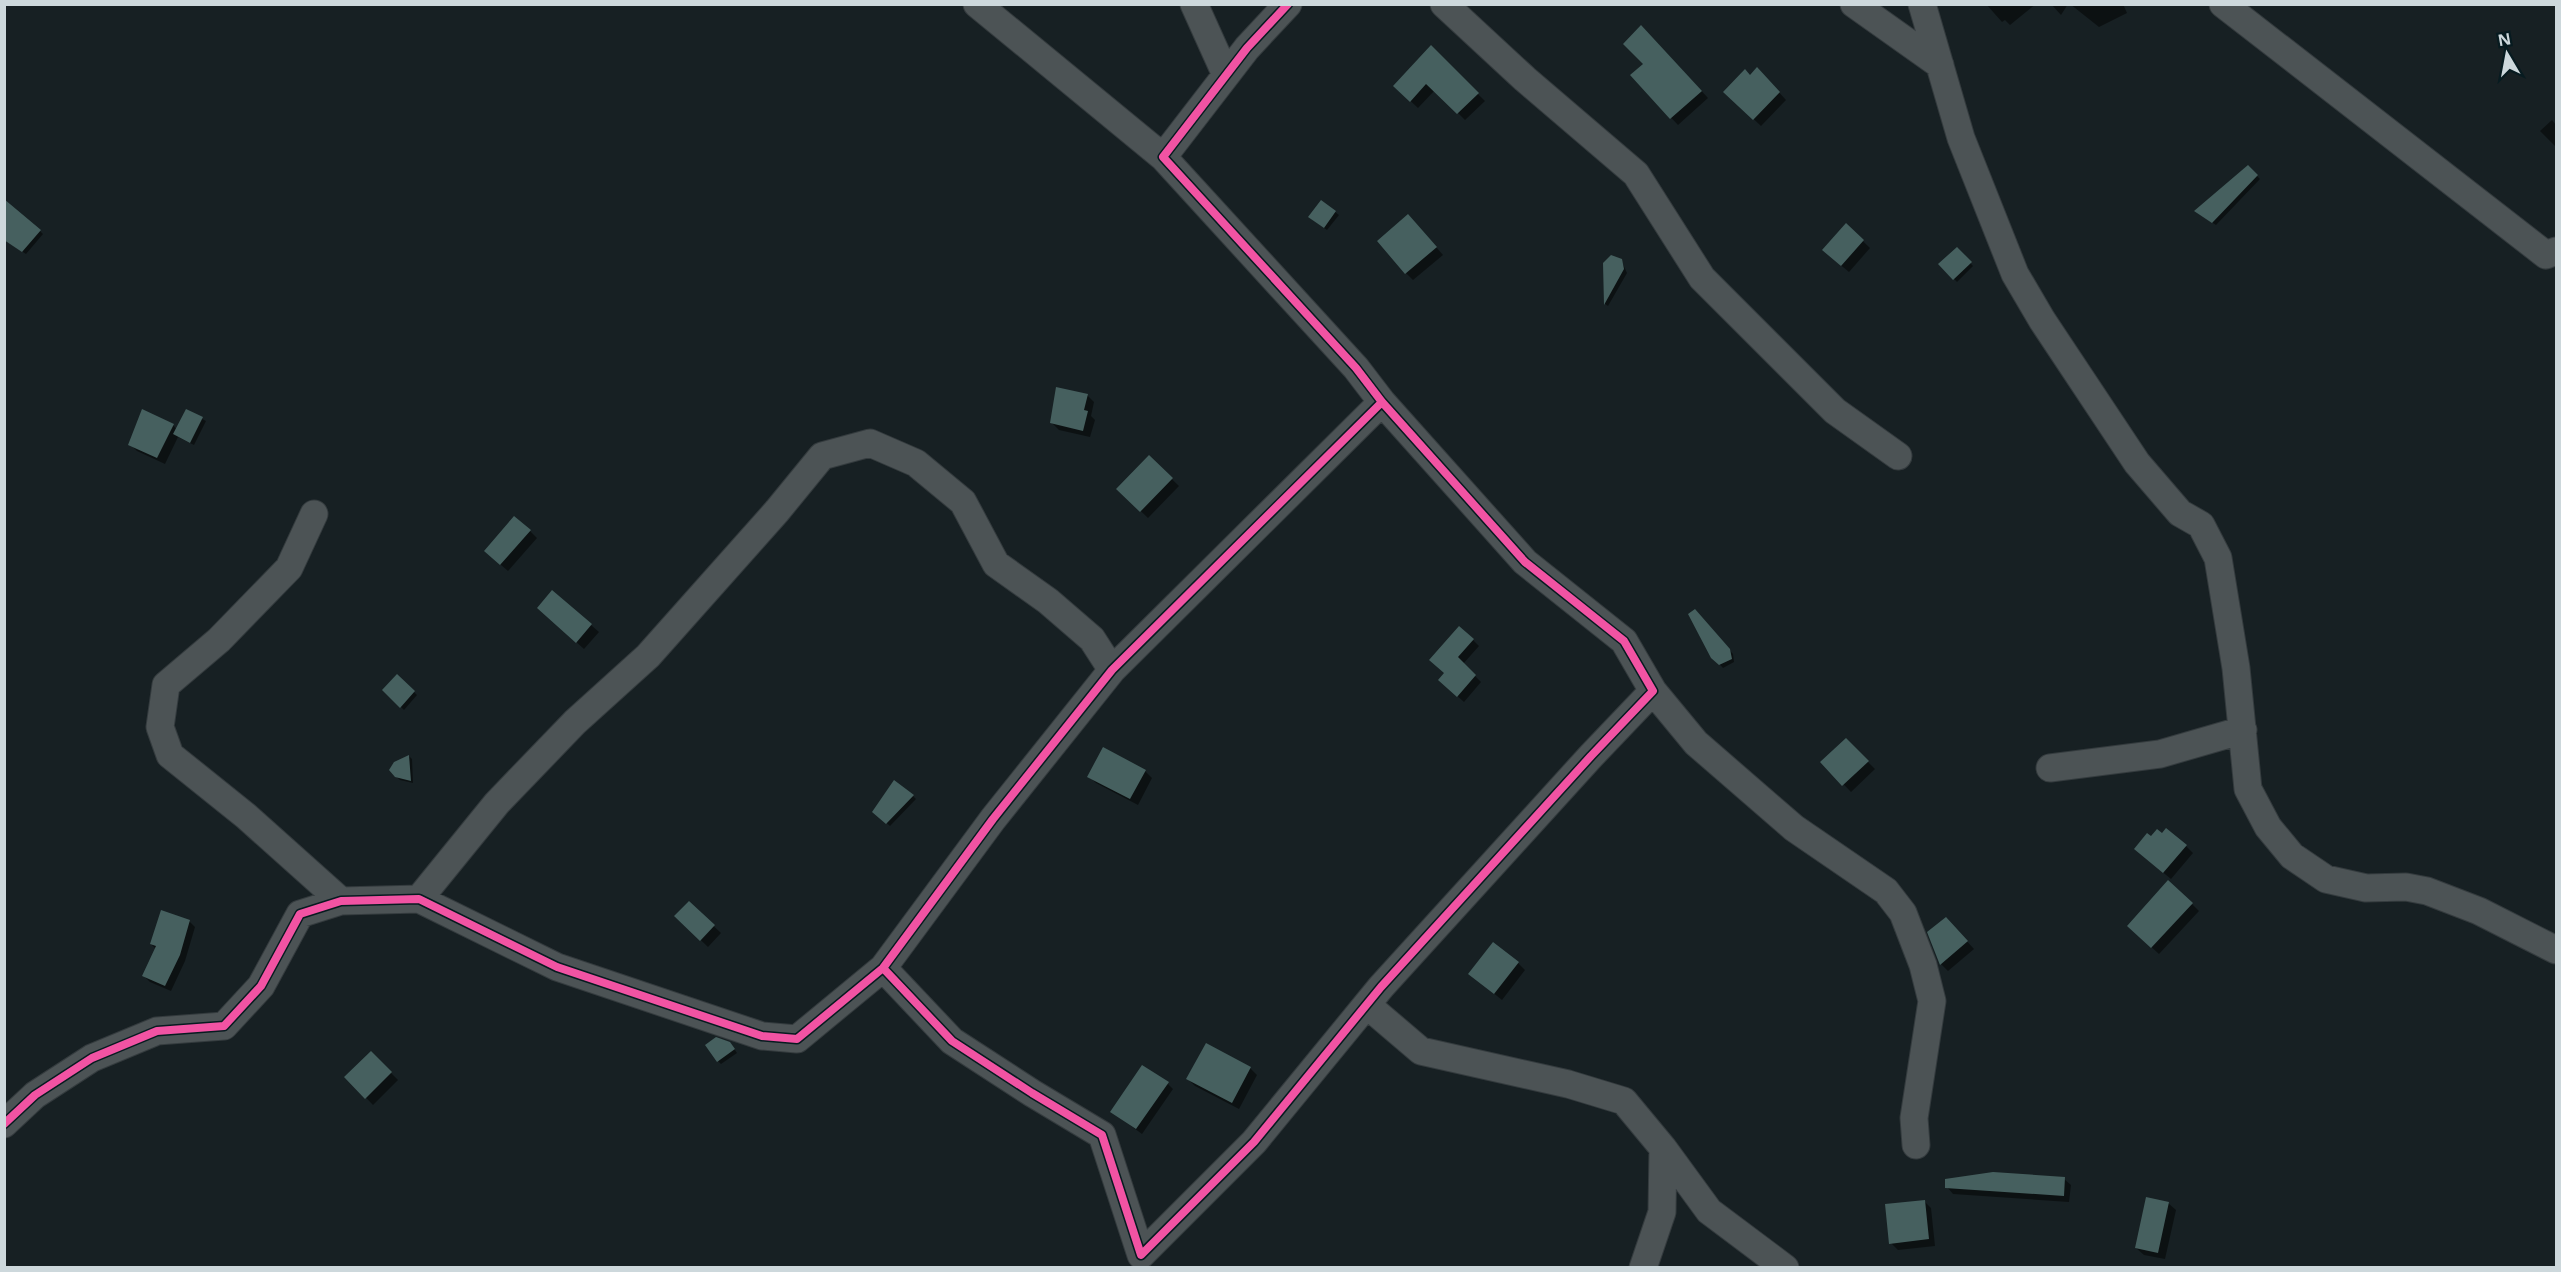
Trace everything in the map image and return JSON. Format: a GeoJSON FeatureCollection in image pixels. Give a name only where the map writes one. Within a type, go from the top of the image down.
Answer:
{"type":"FeatureCollection","features":[{"type":"Feature","properties":{"kind":"street"},"geometry":{"type":"LineString","coordinates":[[976,4],[1163,157],[1356,369],[1382,402],[1525,562],[1624,640],[1653,691],[1696,743],[1794,828],[1886,891],[1903,913],[1923,965],[1932,1002],[1914,1118],[1916,1145]]}},
{"type":"Feature","properties":{"kind":"street"},"geometry":{"type":"LineString","coordinates":[[1194,4],[1227,75]]}},
{"type":"Feature","properties":{"kind":"street"},"geometry":{"type":"LineString","coordinates":[[1163,157],[1247,48],[1288,4]]}},
{"type":"Feature","properties":{"kind":"street"},"geometry":{"type":"LineString","coordinates":[[1444,4],[1525,79],[1636,174],[1709,286],[1836,411],[1898,456]]}},
{"type":"Feature","properties":{"kind":"street"},"geometry":{"type":"LineString","coordinates":[[1854,4],[1940,65]]}},
{"type":"Feature","properties":{"kind":"street"},"geometry":{"type":"LineString","coordinates":[[1922,4],[1961,138],[2016,274],[2042,320],[2137,463],[2180,513],[2201,525],[2218,558],[2236,668],[2248,789],[2268,827],[2292,856],[2326,879],[2366,888],[2406,887],[2427,891],[2479,911],[2556,950]]}},
{"type":"Feature","properties":{"kind":"street"},"geometry":{"type":"LineString","coordinates":[[2223,4],[2546,255],[2556,251]]}},
{"type":"Feature","properties":{"kind":"street"},"geometry":{"type":"LineString","coordinates":[[4,1124],[35,1095],[92,1058],[157,1031],[224,1026],[261,986],[300,914],[341,901],[419,899],[557,967],[762,1036],[797,1040],[883,968],[993,819],[1112,670],[1382,402]]}},
{"type":"Feature","properties":{"kind":"street"},"geometry":{"type":"LineString","coordinates":[[419,899],[497,803],[575,722],[648,656],[777,511],[822,456],[870,443],[916,463],[963,502],[996,564],[1048,601],[1092,639],[1112,670]]}},
{"type":"Feature","properties":{"kind":"street"},"geometry":{"type":"LineString","coordinates":[[314,514],[289,568],[219,640],[166,685],[160,727],[170,754],[246,816],[341,901]]}},
{"type":"Feature","properties":{"kind":"street"},"geometry":{"type":"LineString","coordinates":[[1135,1261],[1254,1142],[1367,1005],[1582,765],[1653,691]]}},
{"type":"Feature","properties":{"kind":"street"},"geometry":{"type":"LineString","coordinates":[[2050,768],[2160,754],[2243,730]]}},
{"type":"Feature","properties":{"kind":"street"},"geometry":{"type":"LineString","coordinates":[[883,968],[952,1041],[1032,1094],[1102,1135],[1135,1261]]}},
{"type":"Feature","properties":{"kind":"street"},"geometry":{"type":"LineString","coordinates":[[1367,1005],[1421,1051],[1568,1084],[1624,1101],[1663,1148],[1709,1211],[1785,1268]]}},
{"type":"Feature","properties":{"kind":"street"},"geometry":{"type":"LineString","coordinates":[[1643,1268],[1662,1212],[1663,1148]]}},
{"type":"Feature","properties":{"kind":"street"},"geometry":{"type":"LineString","coordinates":[[1662,1212],[1709,1211]]}},
{"type":"Feature","properties":{"kind":"building"},"geometry":{"type":"Polygon","coordinates":[[[1641,25],[1702,91],[1670,119],[1630,75],[1643,64],[1623,44],[1641,25]]]}},
{"type":"Feature","properties":{"kind":"building"},"geometry":{"type":"Polygon","coordinates":[[[1431,45],[1479,93],[1457,114],[1426,84],[1410,102],[1393,86],[1431,45]]]}},
{"type":"Feature","properties":{"kind":"building"},"geometry":{"type":"Polygon","coordinates":[[[1757,67],[1780,92],[1753,120],[1723,92],[1745,69],[1750,75],[1757,67]]]}},
{"type":"Feature","properties":{"kind":"building"},"geometry":{"type":"Polygon","coordinates":[[[2248,165],[2258,175],[2212,223],[2194,211],[2248,165]]]}},
{"type":"Feature","properties":{"kind":"building"},"geometry":{"type":"Polygon","coordinates":[[[4,199],[41,230],[22,252],[4,240],[4,199]]]}},
{"type":"Feature","properties":{"kind":"building"},"geometry":{"type":"Polygon","coordinates":[[[1321,200],[1336,211],[1324,228],[1308,217],[1321,200]]]}},
{"type":"Feature","properties":{"kind":"building"},"geometry":{"type":"Polygon","coordinates":[[[1408,214],[1437,247],[1405,274],[1377,241],[1408,214]]]}},
{"type":"Feature","properties":{"kind":"building"},"geometry":{"type":"Polygon","coordinates":[[[1846,223],[1864,240],[1841,266],[1822,250],[1846,223]]]}},
{"type":"Feature","properties":{"kind":"building"},"geometry":{"type":"Polygon","coordinates":[[[1957,247],[1972,262],[1953,280],[1938,264],[1957,247]]]}},
{"type":"Feature","properties":{"kind":"building"},"geometry":{"type":"Polygon","coordinates":[[[1611,255],[1622,259],[1624,269],[1604,305],[1603,263],[1611,255]]]}},
{"type":"Feature","properties":{"kind":"building"},"geometry":{"type":"Polygon","coordinates":[[[1056,387],[1088,394],[1084,410],[1088,411],[1083,431],[1050,423],[1056,387]]]}},
{"type":"Feature","properties":{"kind":"building"},"geometry":{"type":"Polygon","coordinates":[[[142,409],[174,424],[157,458],[128,445],[142,409]]]}},
{"type":"Feature","properties":{"kind":"building"},"geometry":{"type":"Polygon","coordinates":[[[186,409],[203,417],[190,443],[173,434],[186,409]]]}},
{"type":"Feature","properties":{"kind":"building"},"geometry":{"type":"Polygon","coordinates":[[[1149,455],[1173,478],[1140,512],[1116,489],[1149,455]]]}},
{"type":"Feature","properties":{"kind":"building"},"geometry":{"type":"Polygon","coordinates":[[[514,516],[531,530],[500,565],[484,551],[514,516]]]}},
{"type":"Feature","properties":{"kind":"building"},"geometry":{"type":"Polygon","coordinates":[[[552,590],[592,624],[576,643],[537,608],[552,590]]]}},
{"type":"Feature","properties":{"kind":"building"},"geometry":{"type":"Polygon","coordinates":[[[1695,609],[1730,649],[1732,659],[1719,665],[1711,658],[1688,614],[1695,609]]]}},
{"type":"Feature","properties":{"kind":"building"},"geometry":{"type":"Polygon","coordinates":[[[1459,626],[1474,639],[1458,657],[1476,675],[1457,697],[1438,680],[1444,673],[1429,660],[1459,626]]]}},
{"type":"Feature","properties":{"kind":"building"},"geometry":{"type":"Polygon","coordinates":[[[397,674],[415,691],[400,708],[382,690],[397,674]]]}},
{"type":"Feature","properties":{"kind":"building"},"geometry":{"type":"Polygon","coordinates":[[[1846,738],[1869,761],[1842,786],[1820,762],[1846,738]]]}},
{"type":"Feature","properties":{"kind":"building"},"geometry":{"type":"Polygon","coordinates":[[[1103,747],[1146,770],[1130,799],[1087,777],[1103,747]]]}},
{"type":"Feature","properties":{"kind":"building"},"geometry":{"type":"Polygon","coordinates":[[[409,755],[411,781],[395,777],[389,770],[394,762],[409,755]]]}},
{"type":"Feature","properties":{"kind":"building"},"geometry":{"type":"Polygon","coordinates":[[[894,780],[914,795],[886,824],[872,812],[894,780]]]}},
{"type":"Feature","properties":{"kind":"building"},"geometry":{"type":"Polygon","coordinates":[[[2166,828],[2187,845],[2163,873],[2134,849],[2147,833],[2151,836],[2157,829],[2162,833],[2166,828]]]}},
{"type":"Feature","properties":{"kind":"building"},"geometry":{"type":"Polygon","coordinates":[[[2168,880],[2193,903],[2151,948],[2127,926],[2168,880]]]}},
{"type":"Feature","properties":{"kind":"building"},"geometry":{"type":"Polygon","coordinates":[[[689,901],[715,925],[700,941],[674,916],[689,901]]]}},
{"type":"Feature","properties":{"kind":"building"},"geometry":{"type":"Polygon","coordinates":[[[161,910],[190,920],[180,955],[165,986],[142,976],[156,946],[150,944],[161,910]]]}},
{"type":"Feature","properties":{"kind":"building"},"geometry":{"type":"Polygon","coordinates":[[[1946,917],[1968,941],[1940,965],[1927,932],[1946,917]]]}},
{"type":"Feature","properties":{"kind":"building"},"geometry":{"type":"Polygon","coordinates":[[[1493,942],[1519,962],[1494,994],[1468,974],[1493,942]]]}},
{"type":"Feature","properties":{"kind":"building"},"geometry":{"type":"Polygon","coordinates":[[[716,1037],[730,1042],[735,1049],[717,1062],[705,1045],[716,1037]]]}},
{"type":"Feature","properties":{"kind":"building"},"geometry":{"type":"Polygon","coordinates":[[[1206,1043],[1251,1067],[1232,1103],[1186,1079],[1206,1043]]]}},
{"type":"Feature","properties":{"kind":"building"},"geometry":{"type":"Polygon","coordinates":[[[371,1051],[392,1072],[365,1099],[344,1077],[371,1051]]]}},
{"type":"Feature","properties":{"kind":"building"},"geometry":{"type":"Polygon","coordinates":[[[1142,1065],[1169,1082],[1136,1129],[1110,1112],[1142,1065]]]}},
{"type":"Feature","properties":{"kind":"building"},"geometry":{"type":"Polygon","coordinates":[[[1993,1172],[2065,1177],[2064,1196],[1945,1188],[1945,1179],[1993,1172]]]}},
{"type":"Feature","properties":{"kind":"building"},"geometry":{"type":"Polygon","coordinates":[[[2146,1197],[2169,1202],[2158,1253],[2135,1248],[2146,1197]]]}},
{"type":"Feature","properties":{"kind":"building"},"geometry":{"type":"Polygon","coordinates":[[[1925,1200],[1929,1239],[1889,1244],[1885,1204],[1925,1200]]]}},
{"type":"Feature","properties":{"kind":"cycle path"},"geometry":{"type":"LineString","coordinates":[[4,1124],[35,1095],[92,1058],[157,1031],[224,1026],[261,986],[300,914],[341,901],[419,899],[557,967],[762,1036],[797,1039],[883,968],[993,819],[1112,670],[1382,402],[1356,368],[1163,157],[1247,48],[1288,4]]}},
{"type":"Feature","properties":{"kind":"cycle path"},"geometry":{"type":"LineString","coordinates":[[883,968],[952,1041],[1102,1135],[1141,1255],[1254,1142],[1381,987],[1653,691],[1624,641],[1525,562],[1382,402]]}}]}
